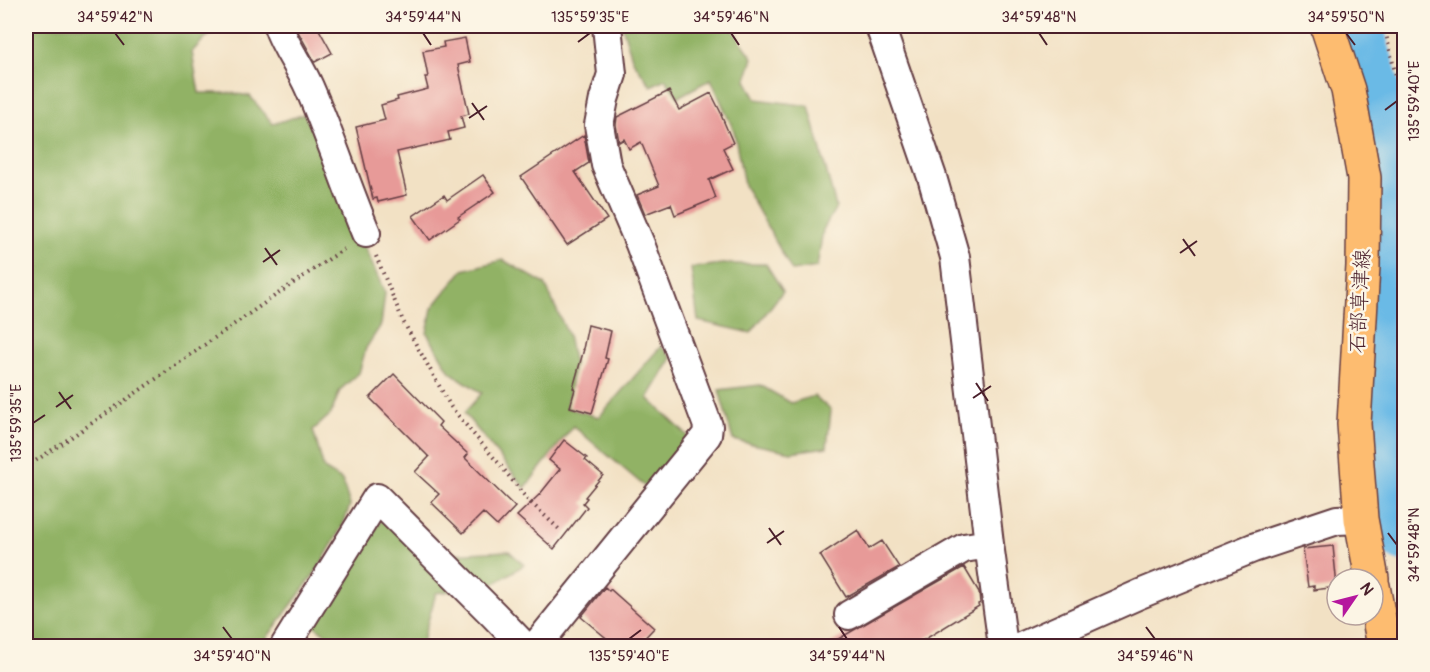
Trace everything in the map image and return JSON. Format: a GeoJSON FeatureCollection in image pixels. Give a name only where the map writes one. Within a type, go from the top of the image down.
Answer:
{"type":"FeatureCollection","features":[{"type":"Feature","properties":{"kind":"main road","name":"石部草津線"},"geometry":{"type":"LineString","coordinates":[[1327,26],[1347,90],[1364,178],[1363,266],[1354,424],[1361,519],[1370,567]]}},
{"type":"Feature","properties":{"kind":"main road"},"geometry":{"type":"LineString","coordinates":[[1381,627],[1384,646]]}},
{"type":"Feature","properties":{"kind":"street"},"geometry":{"type":"LineString","coordinates":[[278,26],[282,38],[305,76],[366,233]]}},
{"type":"Feature","properties":{"kind":"street"},"geometry":{"type":"LineString","coordinates":[[536,646],[707,435],[708,426],[640,244],[606,165],[599,125],[612,74],[607,26]]}},
{"type":"Feature","properties":{"kind":"street"},"geometry":{"type":"LineString","coordinates":[[880,26],[932,177],[955,257],[1003,646]]}},
{"type":"Feature","properties":{"kind":"street"},"geometry":{"type":"LineString","coordinates":[[285,646],[377,498],[524,646]]}},
{"type":"Feature","properties":{"kind":"street"},"geometry":{"type":"LineString","coordinates":[[1023,646],[1140,594],[1253,548],[1336,520],[1361,519]]}},
{"type":"Feature","properties":{"kind":"street"},"geometry":{"type":"LineString","coordinates":[[849,615],[964,548],[989,544]]}},
{"type":"Feature","properties":{"kind":"path"},"geometry":{"type":"LineString","coordinates":[[1383,26],[1404,109]]}},
{"type":"Feature","properties":{"kind":"path"},"geometry":{"type":"LineString","coordinates":[[26,467],[366,233],[403,321],[452,407],[527,499],[561,531]]}},
{"type":"Feature","properties":{"kind":"green space"},"geometry":{"type":"Polygon","coordinates":[[[26,26],[225,26],[205,38],[192,52],[199,93],[231,93],[250,96],[273,124],[304,114],[324,151],[385,293],[381,325],[366,348],[359,373],[340,390],[331,414],[313,430],[324,469],[342,480],[350,505],[343,525],[318,569],[261,646],[138,646],[125,641],[122,646],[26,646],[26,26]]]}},
{"type":"Feature","properties":{"kind":"green space"},"geometry":{"type":"Polygon","coordinates":[[[622,26],[730,26],[753,58],[746,80],[756,99],[809,106],[836,207],[823,230],[817,267],[792,271],[744,185],[734,131],[711,79],[678,97],[665,79],[651,86],[633,61],[622,26]]]}},
{"type":"Feature","properties":{"kind":"green space"},"geometry":{"type":"Polygon","coordinates":[[[503,260],[545,284],[568,335],[574,364],[567,408],[599,417],[661,346],[672,358],[648,398],[690,438],[649,490],[573,426],[525,488],[464,413],[482,393],[450,372],[427,333],[432,308],[463,270],[503,260]]]}},
{"type":"Feature","properties":{"kind":"green space"},"geometry":{"type":"Polygon","coordinates":[[[722,264],[766,264],[783,291],[751,333],[698,321],[691,268],[722,264]]]}},
{"type":"Feature","properties":{"kind":"green space"},"geometry":{"type":"Polygon","coordinates":[[[760,385],[791,403],[814,396],[831,410],[827,447],[791,452],[733,440],[719,390],[760,385]]]}},
{"type":"Feature","properties":{"kind":"green space"},"geometry":{"type":"Polygon","coordinates":[[[382,519],[426,555],[509,551],[524,565],[490,586],[436,593],[421,646],[342,646],[312,624],[382,519]]]}},
{"type":"Feature","properties":{"kind":"building"},"geometry":{"type":"Polygon","coordinates":[[[295,26],[317,26],[332,53],[315,62],[295,26]]]}},
{"type":"Feature","properties":{"kind":"building"},"geometry":{"type":"Polygon","coordinates":[[[465,38],[470,62],[458,65],[469,114],[461,116],[464,128],[448,132],[450,140],[397,152],[407,195],[378,202],[377,198],[373,199],[356,127],[385,120],[381,105],[398,100],[397,97],[428,89],[423,51],[444,47],[443,42],[465,38]]]}},
{"type":"Feature","properties":{"kind":"building"},"geometry":{"type":"Polygon","coordinates":[[[669,91],[679,110],[711,93],[733,143],[723,148],[733,169],[709,180],[716,198],[675,215],[671,204],[645,214],[637,195],[659,186],[641,142],[629,149],[624,139],[619,142],[617,117],[669,91]]]}},
{"type":"Feature","properties":{"kind":"building"},"geometry":{"type":"Polygon","coordinates":[[[584,135],[589,163],[575,172],[607,219],[567,245],[521,177],[584,135]]]}},
{"type":"Feature","properties":{"kind":"building"},"geometry":{"type":"Polygon","coordinates":[[[483,175],[495,192],[458,217],[460,219],[430,240],[413,216],[444,195],[447,200],[483,175]]]}},
{"type":"Feature","properties":{"kind":"building"},"geometry":{"type":"Polygon","coordinates":[[[588,325],[611,331],[605,358],[608,359],[592,413],[570,407],[588,325]]]}},
{"type":"Feature","properties":{"kind":"building"},"geometry":{"type":"Polygon","coordinates":[[[394,374],[441,422],[438,426],[468,454],[465,458],[515,507],[497,526],[483,513],[463,533],[431,502],[439,494],[415,472],[429,457],[370,398],[394,374]]]}},
{"type":"Feature","properties":{"kind":"building"},"geometry":{"type":"Polygon","coordinates":[[[564,440],[587,458],[585,460],[603,475],[585,497],[587,498],[583,503],[587,507],[554,549],[517,516],[540,494],[560,469],[549,460],[564,440]]]}},
{"type":"Feature","properties":{"kind":"building"},"geometry":{"type":"Polygon","coordinates":[[[858,530],[869,549],[882,541],[899,567],[846,597],[820,555],[858,530]]]}},
{"type":"Feature","properties":{"kind":"building"},"geometry":{"type":"Polygon","coordinates":[[[1333,546],[1335,567],[1325,567],[1325,589],[1314,590],[1314,586],[1308,587],[1303,549],[1333,546]]]}},
{"type":"Feature","properties":{"kind":"building"},"geometry":{"type":"Polygon","coordinates":[[[964,567],[979,592],[979,606],[914,646],[826,646],[964,567]]]}},
{"type":"Feature","properties":{"kind":"building"},"geometry":{"type":"Polygon","coordinates":[[[605,587],[654,628],[637,646],[616,646],[581,617],[605,587]]]}},
{"type":"Feature","properties":{"kind":"waterway"},"geometry":{"type":"LineString","coordinates":[[1358,26],[1381,108],[1402,227],[1387,342],[1391,469],[1404,537]]}}]}
